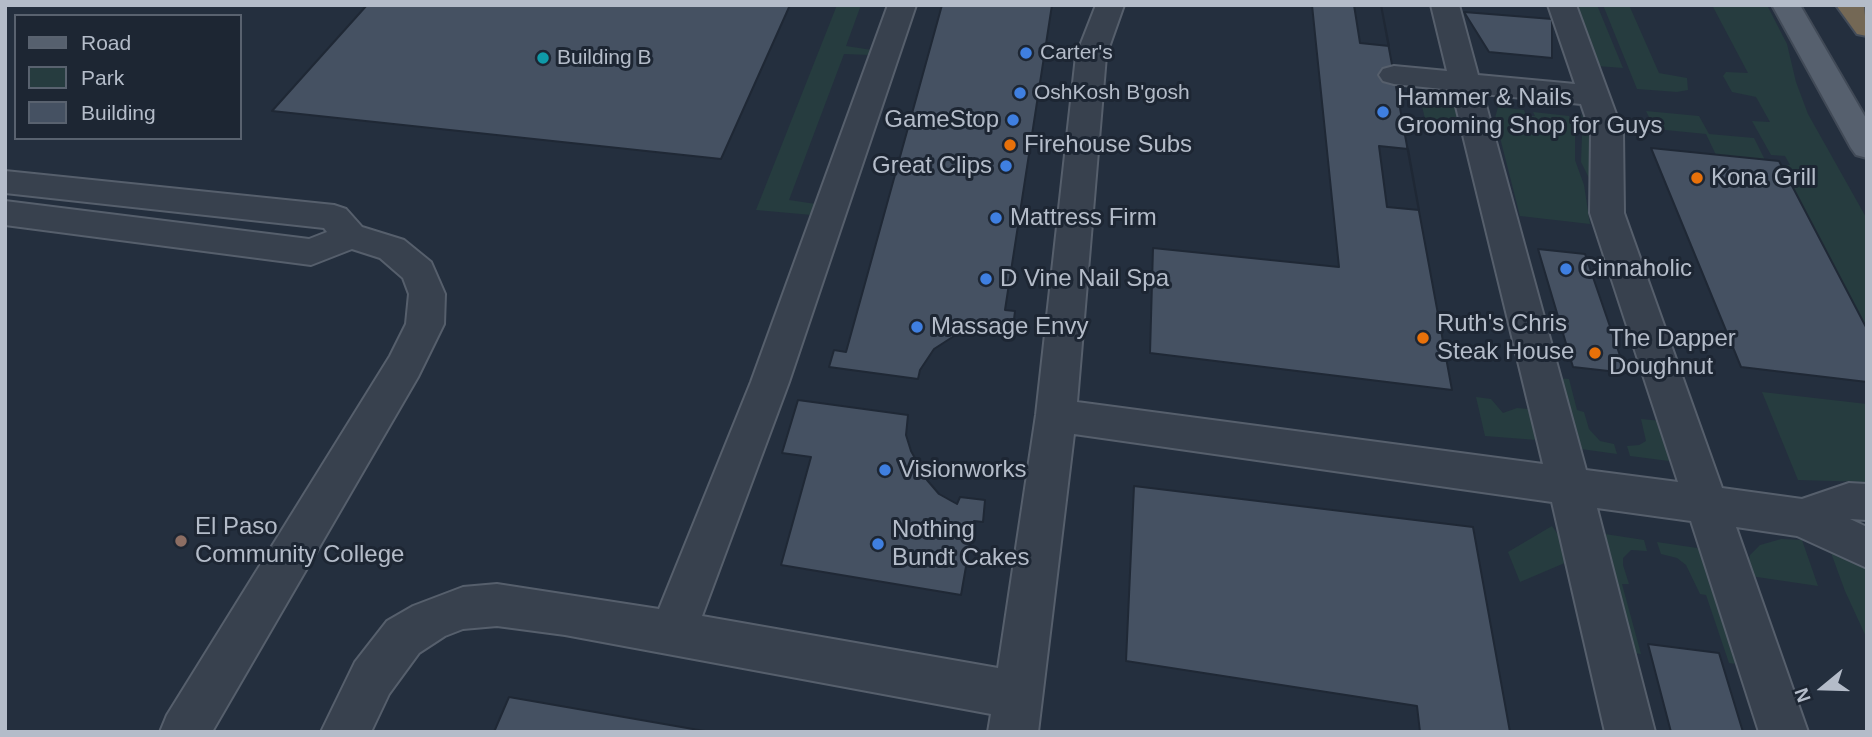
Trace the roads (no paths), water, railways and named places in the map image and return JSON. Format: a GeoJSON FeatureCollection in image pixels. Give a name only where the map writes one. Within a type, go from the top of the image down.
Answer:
{"type":"FeatureCollection","features":[{"type":"Feature","properties":{"kind":"highway"},"geometry":{"type":"LineString","coordinates":[[1850,5],[1867,27]]}},
{"type":"Feature","properties":{"kind":"main road"},"geometry":{"type":"LineString","coordinates":[[1786,5],[1867,148]]}},
{"type":"Feature","properties":{"kind":"lane"},"geometry":{"type":"LineString","coordinates":[[672,635],[770,382],[902,5]]}},
{"type":"Feature","properties":{"kind":"lane"},"geometry":{"type":"LineString","coordinates":[[345,732],[372,678],[403,638],[429,621],[463,608],[497,605],[565,614],[672,635],[1015,713],[1056,415],[1091,56],[1110,5]]}},
{"type":"Feature","properties":{"kind":"lane"},"geometry":{"type":"LineString","coordinates":[[1445,5],[1570,486],[1630,732]]}},
{"type":"Feature","properties":{"kind":"lane"},"geometry":{"type":"LineString","coordinates":[[1562,5],[1607,133],[1606,213],[1784,732]]}},
{"type":"Feature","properties":{"kind":"lane"},"geometry":{"type":"LineString","coordinates":[[1394,75],[1594,96]]}},
{"type":"Feature","properties":{"kind":"lane"},"geometry":{"type":"LineString","coordinates":[[5,182],[334,217],[350,236],[392,249],[418,271],[427,295],[425,324],[397,377],[184,732]]}},
{"type":"Feature","properties":{"kind":"lane"},"geometry":{"type":"LineString","coordinates":[[5,213],[311,252],[350,236]]}},
{"type":"Feature","properties":{"kind":"lane"},"geometry":{"type":"LineString","coordinates":[[1056,415],[1802,518],[1867,548]]}},
{"type":"Feature","properties":{"kind":"lane"},"geometry":{"type":"LineString","coordinates":[[1802,518],[1849,502],[1867,502]]}},
{"type":"Feature","properties":{"kind":"place","name":"Carter's"},"geometry":{"type":"Point","coordinates":[1026,53]}},
{"type":"Feature","properties":{"kind":"place","name":"Building B"},"geometry":{"type":"Point","coordinates":[543,58]}},
{"type":"Feature","properties":{"kind":"place","name":"OshKosh B'gosh"},"geometry":{"type":"Point","coordinates":[1020,93]}},
{"type":"Feature","properties":{"kind":"place","name":"Hammer & Nails Grooming Shop for Guys"},"geometry":{"type":"Point","coordinates":[1383,112]}},
{"type":"Feature","properties":{"kind":"place","name":"GameStop"},"geometry":{"type":"Point","coordinates":[1013,120]}},
{"type":"Feature","properties":{"kind":"place","name":"Firehouse Subs"},"geometry":{"type":"Point","coordinates":[1010,145]}},
{"type":"Feature","properties":{"kind":"place","name":"Great Clips"},"geometry":{"type":"Point","coordinates":[1006,166]}},
{"type":"Feature","properties":{"kind":"place","name":"Kona Grill"},"geometry":{"type":"Point","coordinates":[1697,178]}},
{"type":"Feature","properties":{"kind":"place","name":"Mattress Firm"},"geometry":{"type":"Point","coordinates":[996,218]}},
{"type":"Feature","properties":{"kind":"place","name":"Cinnaholic"},"geometry":{"type":"Point","coordinates":[1566,269]}},
{"type":"Feature","properties":{"kind":"place","name":"D Vine Nail Spa"},"geometry":{"type":"Point","coordinates":[986,279]}},
{"type":"Feature","properties":{"kind":"place","name":"Massage Envy"},"geometry":{"type":"Point","coordinates":[917,327]}},
{"type":"Feature","properties":{"kind":"place","name":"Ruth's Chris Steak House"},"geometry":{"type":"Point","coordinates":[1423,338]}},
{"type":"Feature","properties":{"kind":"place","name":"The Dapper Doughnut"},"geometry":{"type":"Point","coordinates":[1595,353]}},
{"type":"Feature","properties":{"kind":"place","name":"Visionworks"},"geometry":{"type":"Point","coordinates":[885,470]}},
{"type":"Feature","properties":{"kind":"place","name":"El Paso Community College"},"geometry":{"type":"Point","coordinates":[181,541]}},
{"type":"Feature","properties":{"kind":"place","name":"Nothing Bundt Cakes"},"geometry":{"type":"Point","coordinates":[878,544]}}]}
